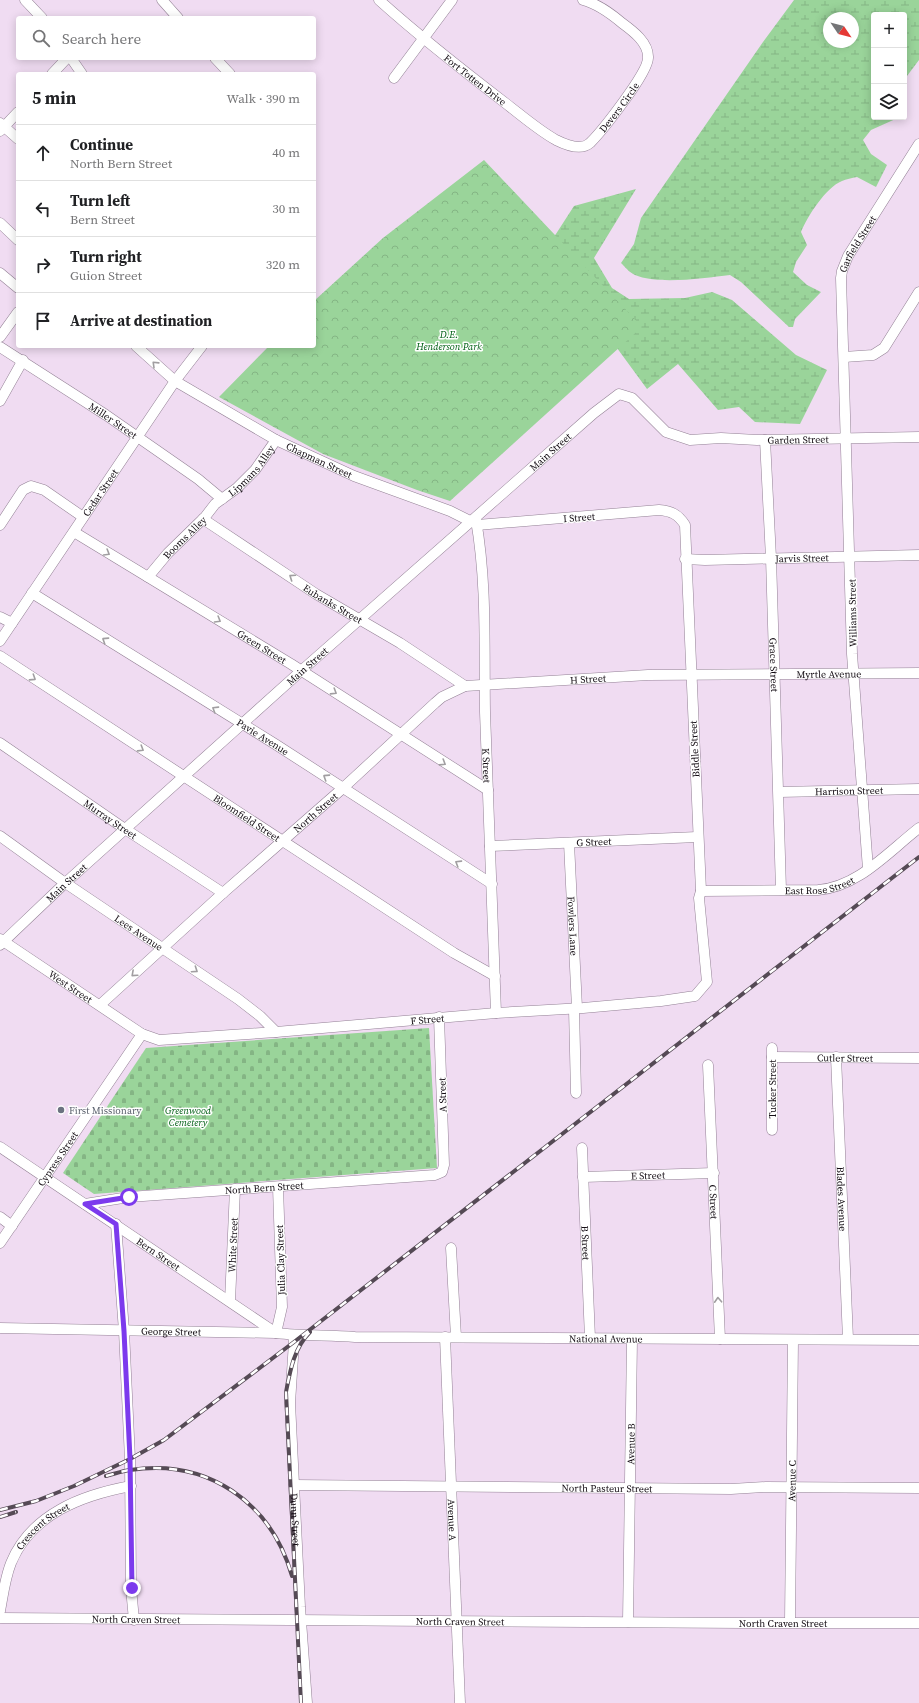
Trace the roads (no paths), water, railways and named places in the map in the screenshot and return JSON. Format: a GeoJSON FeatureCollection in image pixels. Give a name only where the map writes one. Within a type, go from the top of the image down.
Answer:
{"type":"FeatureCollection","features":[{"type":"Feature","properties":{"kind":"street"},"geometry":{"type":"LineString","coordinates":[[26,0],[40,16]]}},
{"type":"Feature","properties":{"kind":"street"},"geometry":{"type":"LineString","coordinates":[[162,0],[176,16]]}},
{"type":"Feature","properties":{"kind":"street","name":"Fort Totten Drive"},"geometry":{"type":"LineString","coordinates":[[379,0],[423,39],[550,136],[566,144],[579,148]]}},
{"type":"Feature","properties":{"kind":"street"},"geometry":{"type":"LineString","coordinates":[[394,78],[452,0]]}},
{"type":"Feature","properties":{"kind":"street","name":"Devers Circle"},"geometry":{"type":"LineString","coordinates":[[579,148],[586,147],[614,115],[643,72],[648,58],[644,44],[637,35],[605,10],[592,2],[583,0]]}},
{"type":"Feature","properties":{"kind":"street"},"geometry":{"type":"LineString","coordinates":[[54,72],[65,60]]}},
{"type":"Feature","properties":{"kind":"street"},"geometry":{"type":"LineString","coordinates":[[72,60],[81,72]]}},
{"type":"Feature","properties":{"kind":"street"},"geometry":{"type":"LineString","coordinates":[[217,60],[228,72]]}},
{"type":"Feature","properties":{"kind":"street"},"geometry":{"type":"LineString","coordinates":[[16,114],[1,127],[16,138]]}},
{"type":"Feature","properties":{"kind":"street","name":"Garfield Street"},"geometry":{"type":"LineString","coordinates":[[844,357],[841,295],[842,271],[844,263],[919,144]]}},
{"type":"Feature","properties":{"kind":"street"},"geometry":{"type":"LineString","coordinates":[[0,223],[16,238]]}},
{"type":"Feature","properties":{"kind":"street"},"geometry":{"type":"LineString","coordinates":[[0,273],[16,286]]}},
{"type":"Feature","properties":{"kind":"street"},"geometry":{"type":"LineString","coordinates":[[844,357],[866,357],[878,353],[888,342],[919,292]]}},
{"type":"Feature","properties":{"kind":"street"},"geometry":{"type":"LineString","coordinates":[[0,337],[16,315]]}},
{"type":"Feature","properties":{"kind":"street","name":"Miller Street"},"geometry":{"type":"LineString","coordinates":[[0,347],[23,360],[137,436],[198,479],[222,498]]}},
{"type":"Feature","properties":{"kind":"street","name":"Chapman Street"},"geometry":{"type":"LineString","coordinates":[[138,348],[175,381],[276,440],[354,476],[475,521]]}},
{"type":"Feature","properties":{"kind":"street","name":"Cedar Street"},"geometry":{"type":"LineString","coordinates":[[0,641],[137,436],[175,381],[200,348]]}},
{"type":"Feature","properties":{"kind":"street","name":"Williams Street"},"geometry":{"type":"LineString","coordinates":[[844,357],[845,437],[854,675],[861,789],[868,869]]}},
{"type":"Feature","properties":{"kind":"street"},"geometry":{"type":"LineString","coordinates":[[0,401],[23,360]]}},
{"type":"Feature","properties":{"kind":"street","name":"Main Street"},"geometry":{"type":"LineString","coordinates":[[1,941],[301,671],[475,521],[594,413],[619,394],[632,398],[666,432],[677,437]]}},
{"type":"Feature","properties":{"kind":"street","name":"Garden Street"},"geometry":{"type":"LineString","coordinates":[[677,437],[690,440],[721,438],[765,440],[779,438],[919,437]]}},
{"type":"Feature","properties":{"kind":"street","name":"Lipmans Alley"},"geometry":{"type":"LineString","coordinates":[[222,498],[237,488],[255,470],[276,440]]}},
{"type":"Feature","properties":{"kind":"street","name":"Grace Street"},"geometry":{"type":"LineString","coordinates":[[765,440],[771,558],[781,890]]}},
{"type":"Feature","properties":{"kind":"street"},"geometry":{"type":"LineString","coordinates":[[0,525],[23,490],[31,486],[44,490],[83,517]]}},
{"type":"Feature","properties":{"kind":"street","name":"Booms Alley"},"geometry":{"type":"LineString","coordinates":[[148,577],[168,553],[222,498]]}},
{"type":"Feature","properties":{"kind":"street","name":"I Street"},"geometry":{"type":"LineString","coordinates":[[475,521],[659,510],[669,511],[680,516]]}},
{"type":"Feature","properties":{"kind":"street","name":"Biddle Street"},"geometry":{"type":"LineString","coordinates":[[680,516],[685,524],[685,559],[697,836],[701,891],[699,898],[707,982]]}},
{"type":"Feature","properties":{"kind":"street","name":"Eubanks Street"},"geometry":{"type":"LineString","coordinates":[[203,519],[316,594],[400,643],[465,686]]}},
{"type":"Feature","properties":{"kind":"street","name":"K Street"},"geometry":{"type":"LineString","coordinates":[[475,521],[482,555],[496,1013]]}},
{"type":"Feature","properties":{"kind":"street","name":"Green Street"},"geometry":{"type":"LineString","coordinates":[[74,532],[301,671],[488,790]]}},
{"type":"Feature","properties":{"kind":"street","name":"Jarvis Street"},"geometry":{"type":"LineString","coordinates":[[685,559],[706,560],[919,555]]}},
{"type":"Feature","properties":{"kind":"street","name":"Pavie Avenue"},"geometry":{"type":"LineString","coordinates":[[32,593],[343,788],[492,884]]}},
{"type":"Feature","properties":{"kind":"street"},"geometry":{"type":"LineString","coordinates":[[0,617],[12,623]]}},
{"type":"Feature","properties":{"kind":"street","name":"Bloomfield Street"},"geometry":{"type":"LineString","coordinates":[[0,656],[454,953],[495,976]]}},
{"type":"Feature","properties":{"kind":"street","name":"Myrtle Avenue"},"geometry":{"type":"LineString","coordinates":[[691,676],[707,674],[854,675],[919,673]]}},
{"type":"Feature","properties":{"kind":"street","name":"H Street"},"geometry":{"type":"LineString","coordinates":[[485,684],[648,675],[691,676]]}},
{"type":"Feature","properties":{"kind":"street","name":"North Street"},"geometry":{"type":"LineString","coordinates":[[100,1005],[223,893],[343,788],[442,697],[465,686],[485,684]]}},
{"type":"Feature","properties":{"kind":"street","name":"Murray Street"},"geometry":{"type":"LineString","coordinates":[[0,743],[125,830],[223,893]]}},
{"type":"Feature","properties":{"kind":"street","name":"Harrison Street"},"geometry":{"type":"LineString","coordinates":[[778,792],[861,789],[919,789]]}},
{"type":"Feature","properties":{"kind":"street","name":"East Rose Street"},"geometry":{"type":"LineString","coordinates":[[701,891],[818,890],[832,888],[850,881],[868,869],[919,828]]}},
{"type":"Feature","properties":{"kind":"street","name":"Lees Avenue"},"geometry":{"type":"LineString","coordinates":[[0,836],[65,883],[238,999],[260,1016],[276,1032]]}},
{"type":"Feature","properties":{"kind":"street","name":"G Street"},"geometry":{"type":"LineString","coordinates":[[490,846],[697,836]]}},
{"type":"Feature","properties":{"kind":"street","name":"Fowlers Lane"},"geometry":{"type":"LineString","coordinates":[[569,843],[575,1008]]}},
{"type":"Feature","properties":{"kind":"street","name":"West Street"},"geometry":{"type":"LineString","coordinates":[[1,941],[142,1034]]}},
{"type":"Feature","properties":{"kind":"street","name":"F Street"},"geometry":{"type":"LineString","coordinates":[[142,1034],[159,1040],[276,1032],[439,1017],[575,1008],[686,998],[695,996],[707,982]]}},
{"type":"Feature","properties":{"kind":"street"},"geometry":{"type":"LineString","coordinates":[[575,1008],[576,1093]]}},
{"type":"Feature","properties":{"kind":"street","name":"A Street"},"geometry":{"type":"LineString","coordinates":[[439,1017],[444,1165],[442,1172]]}},
{"type":"Feature","properties":{"kind":"street","name":"Cypress Street"},"geometry":{"type":"LineString","coordinates":[[0,1244],[142,1034]]}},
{"type":"Feature","properties":{"kind":"street","name":"Cutler Street"},"geometry":{"type":"LineString","coordinates":[[772,1052],[836,1057],[919,1058]]}},
{"type":"Feature","properties":{"kind":"street","name":"Tucker Street"},"geometry":{"type":"LineString","coordinates":[[772,1052],[772,1130]]}},
{"type":"Feature","properties":{"kind":"street","name":"Blades Avenue"},"geometry":{"type":"LineString","coordinates":[[836,1057],[848,1340]]}},
{"type":"Feature","properties":{"kind":"street","name":"C Street"},"geometry":{"type":"LineString","coordinates":[[708,1065],[714,1173],[720,1339]]}},
{"type":"Feature","properties":{"kind":"street","name":"Bern Street"},"geometry":{"type":"LineString","coordinates":[[0,1147],[276,1333]]}},
{"type":"Feature","properties":{"kind":"street","name":"B Street"},"geometry":{"type":"LineString","coordinates":[[582,1148],[590,1338]]}},
{"type":"Feature","properties":{"kind":"street","name":"North Bern Street"},"geometry":{"type":"LineString","coordinates":[[85,1204],[129,1197],[435,1175],[442,1172]]}},
{"type":"Feature","properties":{"kind":"street","name":"E Street"},"geometry":{"type":"LineString","coordinates":[[583,1178],[714,1173]]}},
{"type":"Feature","properties":{"kind":"street","name":"Julia Clay Street"},"geometry":{"type":"LineString","coordinates":[[276,1333],[282,1307],[278,1186]]}},
{"type":"Feature","properties":{"kind":"street","name":"White Street"},"geometry":{"type":"LineString","coordinates":[[230,1301],[235,1189]]}},
{"type":"Feature","properties":{"kind":"street"},"geometry":{"type":"LineString","coordinates":[[0,1217],[12,1226]]}},
{"type":"Feature","properties":{"kind":"street"},"geometry":{"type":"LineString","coordinates":[[116,1224],[124,1331],[131,1486],[131,1580],[134,1620]]}},
{"type":"Feature","properties":{"kind":"street"},"geometry":{"type":"LineString","coordinates":[[451,1248],[456,1337]]}},
{"type":"Feature","properties":{"kind":"street","name":"George Street"},"geometry":{"type":"LineString","coordinates":[[0,1328],[276,1333],[293,1335]]}},
{"type":"Feature","properties":{"kind":"street","name":"National Avenue"},"geometry":{"type":"LineString","coordinates":[[293,1335],[302,1334],[355,1337],[919,1340]]}},
{"type":"Feature","properties":{"kind":"street","name":"Dunn Street"},"geometry":{"type":"LineString","coordinates":[[293,1335],[290,1403],[301,1620],[307,1703]]}},
{"type":"Feature","properties":{"kind":"street","name":"Avenue A"},"geometry":{"type":"LineString","coordinates":[[445,1337],[460,1703]]}},
{"type":"Feature","properties":{"kind":"street","name":"Avenue B"},"geometry":{"type":"LineString","coordinates":[[628,1622],[632,1338]]}},
{"type":"Feature","properties":{"kind":"street","name":"Avenue C"},"geometry":{"type":"LineString","coordinates":[[790,1622],[793,1340]]}},
{"type":"Feature","properties":{"kind":"street","name":"North Pasteur Street"},"geometry":{"type":"LineString","coordinates":[[294,1485],[731,1489],[919,1488]]}},
{"type":"Feature","properties":{"kind":"street","name":"Crescent Street"},"geometry":{"type":"LineString","coordinates":[[0,1611],[11,1563],[22,1543],[41,1522],[60,1509],[102,1493],[131,1486]]}},
{"type":"Feature","properties":{"kind":"street","name":"North Craven Street"},"geometry":{"type":"LineString","coordinates":[[0,1618],[134,1620],[919,1623]]}},
{"type":"Feature","properties":{"kind":"railway"},"geometry":{"type":"LineString","coordinates":[[0,1510],[36,1501],[74,1486],[130,1459],[164,1440],[294,1342],[919,857]]}},
{"type":"Feature","properties":{"kind":"railway"},"geometry":{"type":"LineString","coordinates":[[301,1703],[286,1392],[296,1352],[310,1332]]}},
{"type":"Feature","properties":{"kind":"railway"},"geometry":{"type":"LineString","coordinates":[[106,1476],[130,1470],[158,1468],[185,1471],[210,1479],[232,1491],[252,1507],[269,1527],[282,1550],[292,1576]]}},
{"type":"Feature","properties":{"kind":"railway"},"geometry":{"type":"LineString","coordinates":[[0,1517],[16,1512]]}},
{"type":"Feature","properties":{"kind":"place","name":"First Missionary"},"geometry":{"type":"Point","coordinates":[61,1110]}},
{"type":"Feature","properties":{"kind":"park label","name":"D.E. Henderson Park"},"geometry":{"type":"Point","coordinates":[449,340]}},
{"type":"Feature","properties":{"kind":"park label","name":"Greenwood Cemetery"},"geometry":{"type":"Point","coordinates":[188,1116]}}]}
